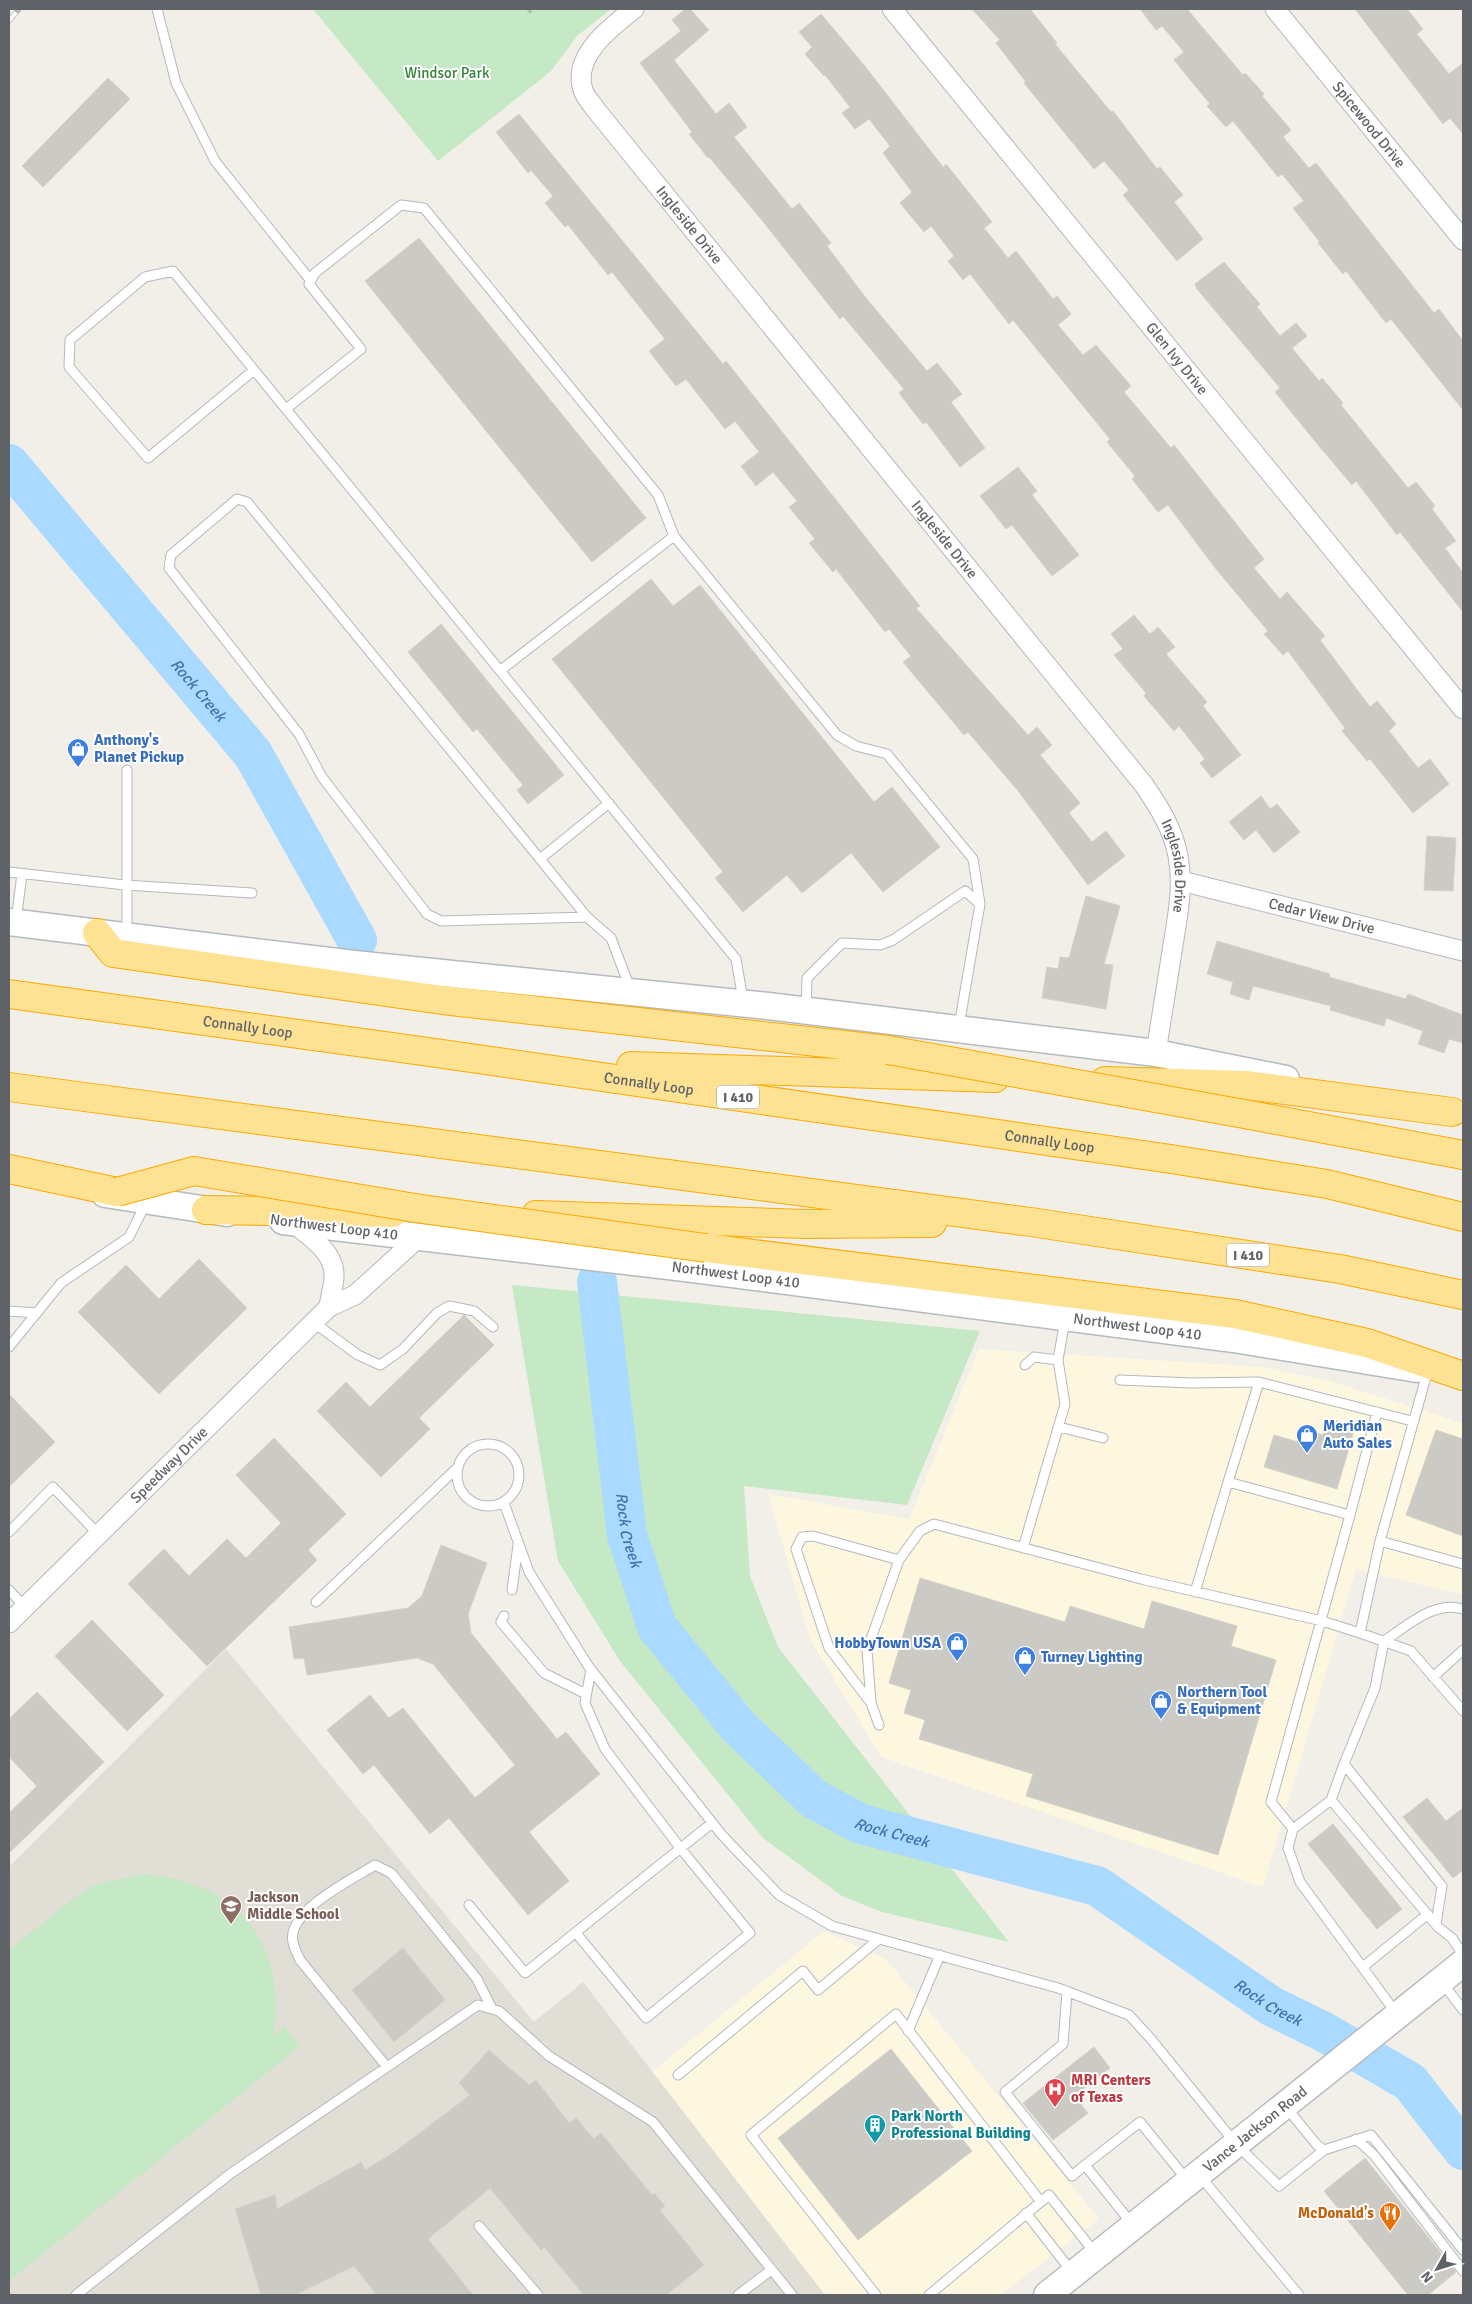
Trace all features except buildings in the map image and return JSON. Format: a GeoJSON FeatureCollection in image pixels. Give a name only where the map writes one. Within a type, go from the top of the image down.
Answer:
{"type":"FeatureCollection","features":[{"type":"Feature","properties":{"kind":"highway"},"geometry":{"type":"LineString","coordinates":[[97,933],[113,953],[442,1000],[888,1050],[1250,1115],[1463,1156]]}},
{"type":"Feature","properties":{"kind":"highway","name":"Connally Loop"},"geometry":{"type":"LineString","coordinates":[[9,994],[493,1061],[1191,1162],[1327,1184],[1463,1218]]}},
{"type":"Feature","properties":{"kind":"highway"},"geometry":{"type":"LineString","coordinates":[[493,1061],[1246,1085],[1458,1113]]}},
{"type":"Feature","properties":{"kind":"highway","name":"I 410"},"geometry":{"type":"LineString","coordinates":[[9,1087],[1032,1222],[1340,1269],[1463,1295]]}},
{"type":"Feature","properties":{"kind":"highway"},"geometry":{"type":"LineString","coordinates":[[9,1168],[117,1192],[194,1171],[415,1208],[706,1248],[1235,1314],[1367,1343],[1463,1376]]}},
{"type":"Feature","properties":{"kind":"highway"},"geometry":{"type":"LineString","coordinates":[[206,1210],[555,1215],[805,1224],[1032,1222]]}},
{"type":"Feature","properties":{"kind":"main road"},"geometry":{"type":"LineString","coordinates":[[12,923],[354,964],[744,1003],[1156,1053],[1458,1113]]}},
{"type":"Feature","properties":{"kind":"main road","name":"Northwest Loop 410"},"geometry":{"type":"LineString","coordinates":[[9,1176],[206,1210],[292,1222],[685,1268],[1282,1346],[1463,1376]]}},
{"type":"Feature","properties":{"kind":"main road","name":"Vance Jackson Road"},"geometry":{"type":"LineString","coordinates":[[1047,2295],[1463,1963]]}},
{"type":"Feature","properties":{"kind":"street","name":"Ingleside Drive"},"geometry":{"type":"LineString","coordinates":[[634,9],[598,42],[588,56],[581,72],[583,90],[596,110],[1144,785],[1160,808],[1171,831],[1178,857],[1180,881],[1178,913],[1156,1053]]}},
{"type":"Feature","properties":{"kind":"street","name":"Glen Ivy Drive"},"geometry":{"type":"LineString","coordinates":[[892,9],[1463,709]]}},
{"type":"Feature","properties":{"kind":"street","name":"Spicewood Drive"},"geometry":{"type":"LineString","coordinates":[[1275,9],[1463,240]]}},
{"type":"Feature","properties":{"kind":"street","name":"Cedar View Drive"},"geometry":{"type":"LineString","coordinates":[[1180,881],[1463,951]]}},
{"type":"Feature","properties":{"kind":"street"},"geometry":{"type":"LineString","coordinates":[[292,1222],[318,1243],[331,1260],[334,1275],[328,1307]]}},
{"type":"Feature","properties":{"kind":"street","name":"Speedway Drive"},"geometry":{"type":"LineString","coordinates":[[9,1623],[328,1307],[355,1295],[418,1238]]}},
{"type":"Feature","properties":{"kind":"lane"},"geometry":{"type":"LineString","coordinates":[[157,9],[176,83],[215,161],[361,349],[286,409]]}},
{"type":"Feature","properties":{"kind":"lane"},"geometry":{"type":"LineString","coordinates":[[310,281],[315,273],[401,205],[424,208],[658,495],[674,536],[837,736],[856,746],[888,754],[973,859],[980,904],[958,1030]]}},
{"type":"Feature","properties":{"kind":"lane"},"geometry":{"type":"LineString","coordinates":[[254,370],[148,458],[69,368],[70,340],[145,277],[173,272],[254,370],[609,803],[736,959],[744,1003]]}},
{"type":"Feature","properties":{"kind":"lane"},"geometry":{"type":"LineString","coordinates":[[587,918],[441,921],[427,914],[322,777],[299,734],[170,568],[171,556],[237,499],[247,502],[587,918],[611,938],[632,992]]}},
{"type":"Feature","properties":{"kind":"lane"},"geometry":{"type":"LineString","coordinates":[[500,670],[674,536]]}},
{"type":"Feature","properties":{"kind":"lane"},"geometry":{"type":"LineString","coordinates":[[127,770],[125,885],[127,936]]}},
{"type":"Feature","properties":{"kind":"lane"},"geometry":{"type":"LineString","coordinates":[[540,859],[609,803]]}},
{"type":"Feature","properties":{"kind":"lane"},"geometry":{"type":"LineString","coordinates":[[9,872],[125,885],[252,893]]}},
{"type":"Feature","properties":{"kind":"lane"},"geometry":{"type":"LineString","coordinates":[[12,923],[22,874]]}},
{"type":"Feature","properties":{"kind":"lane"},"geometry":{"type":"LineString","coordinates":[[806,1011],[807,978],[842,943],[880,945],[893,940],[965,891],[980,904]]}},
{"type":"Feature","properties":{"kind":"lane"},"geometry":{"type":"LineString","coordinates":[[9,1346],[61,1283],[129,1237],[147,1200]]}},
{"type":"Feature","properties":{"kind":"lane"},"geometry":{"type":"LineString","coordinates":[[313,1322],[358,1355],[380,1365],[403,1349],[437,1313],[449,1306],[474,1311],[493,1327]]}},
{"type":"Feature","properties":{"kind":"lane"},"geometry":{"type":"LineString","coordinates":[[9,1311],[37,1313]]}},
{"type":"Feature","properties":{"kind":"lane"},"geometry":{"type":"LineString","coordinates":[[1023,1548],[1065,1404],[1058,1360],[1065,1318]]}},
{"type":"Feature","properties":{"kind":"lane"},"geometry":{"type":"LineString","coordinates":[[1025,1366],[1034,1357],[1058,1360]]}},
{"type":"Feature","properties":{"kind":"lane"},"geometry":{"type":"LineString","coordinates":[[1360,1633],[1380,1540],[1412,1421],[1428,1370]]}},
{"type":"Feature","properties":{"kind":"lane"},"geometry":{"type":"LineString","coordinates":[[1120,1380],[1191,1383],[1258,1382],[1412,1421]]}},
{"type":"Feature","properties":{"kind":"lane"},"geometry":{"type":"LineString","coordinates":[[1195,1592],[1258,1382]]}},
{"type":"Feature","properties":{"kind":"lane"},"geometry":{"type":"LineString","coordinates":[[1293,1829],[1271,1802],[1322,1621],[1377,1412]]}},
{"type":"Feature","properties":{"kind":"lane"},"geometry":{"type":"LineString","coordinates":[[1059,1427],[1103,1438]]}},
{"type":"Feature","properties":{"kind":"lane"},"geometry":{"type":"LineString","coordinates":[[488,1444],[508,1450],[519,1468],[520,1478],[512,1496],[504,1503],[494,1506],[483,1506],[473,1503],[459,1488],[458,1467],[462,1457],[478,1445],[488,1444]]}},
{"type":"Feature","properties":{"kind":"lane"},"geometry":{"type":"LineString","coordinates":[[316,1602],[458,1467]]}},
{"type":"Feature","properties":{"kind":"lane"},"geometry":{"type":"LineString","coordinates":[[1228,1482],[1350,1515]]}},
{"type":"Feature","properties":{"kind":"lane"},"geometry":{"type":"LineString","coordinates":[[9,1532],[53,1487],[99,1535]]}},
{"type":"Feature","properties":{"kind":"lane"},"geometry":{"type":"LineString","coordinates":[[504,1503],[529,1572],[591,1669],[712,1823],[779,1895],[832,1926],[1067,1991],[1128,2015],[1152,2039],[1236,2144],[1279,2186],[1324,2150],[1371,2135],[1463,2250]]}},
{"type":"Feature","properties":{"kind":"lane"},"geometry":{"type":"LineString","coordinates":[[879,1726],[872,1703],[867,1650],[898,1560],[920,1531],[934,1524],[1195,1592],[1322,1621],[1384,1641],[1411,1651],[1463,1711]]}},
{"type":"Feature","properties":{"kind":"lane"},"geometry":{"type":"LineString","coordinates":[[872,1703],[829,1648],[796,1549],[802,1537],[813,1536],[898,1560]]}},
{"type":"Feature","properties":{"kind":"lane"},"geometry":{"type":"LineString","coordinates":[[1380,1540],[1463,1564]]}},
{"type":"Feature","properties":{"kind":"lane"},"geometry":{"type":"LineString","coordinates":[[512,1590],[519,1542]]}},
{"type":"Feature","properties":{"kind":"lane"},"geometry":{"type":"LineString","coordinates":[[9,1590],[25,1607]]}},
{"type":"Feature","properties":{"kind":"lane"},"geometry":{"type":"LineString","coordinates":[[1397,2016],[1364,1966],[1300,1882],[1288,1848],[1293,1829],[1331,1800],[1375,1688],[1384,1641],[1431,1610],[1455,1607],[1463,1609]]}},
{"type":"Feature","properties":{"kind":"lane"},"geometry":{"type":"LineString","coordinates":[[504,1616],[501,1622],[544,1673],[586,1694]]}},
{"type":"Feature","properties":{"kind":"lane"},"geometry":{"type":"LineString","coordinates":[[1433,1677],[1463,1650]]}},
{"type":"Feature","properties":{"kind":"lane"},"geometry":{"type":"LineString","coordinates":[[576,1932],[646,2018],[750,1933],[681,1849],[605,1750],[585,1703],[591,1669]]}},
{"type":"Feature","properties":{"kind":"lane"},"geometry":{"type":"LineString","coordinates":[[1344,1764],[1442,1886],[1436,1924]]}},
{"type":"Feature","properties":{"kind":"lane"},"geometry":{"type":"LineString","coordinates":[[1331,1800],[1436,1924],[1452,1938],[1463,1955]]}},
{"type":"Feature","properties":{"kind":"lane"},"geometry":{"type":"LineString","coordinates":[[469,1905],[525,1973],[712,1823]]}},
{"type":"Feature","properties":{"kind":"lane"},"geometry":{"type":"LineString","coordinates":[[387,2067],[300,1960],[292,1941],[295,1924],[308,1908],[375,1866],[391,1873],[406,1891],[477,1979],[492,2009]]}},
{"type":"Feature","properties":{"kind":"lane"},"geometry":{"type":"LineString","coordinates":[[1364,1966],[1428,1914]]}},
{"type":"Feature","properties":{"kind":"lane"},"geometry":{"type":"LineString","coordinates":[[678,2075],[803,1971],[818,1990],[879,1939]]}},
{"type":"Feature","properties":{"kind":"lane"},"geometry":{"type":"LineString","coordinates":[[908,2031],[940,1955]]}},
{"type":"Feature","properties":{"kind":"lane"},"geometry":{"type":"LineString","coordinates":[[1441,1981],[1463,2010]]}},
{"type":"Feature","properties":{"kind":"lane"},"geometry":{"type":"LineString","coordinates":[[1067,1991],[1063,2044],[1005,2092],[1072,2176],[1140,2122],[1299,2295]]}},
{"type":"Feature","properties":{"kind":"lane"},"geometry":{"type":"LineString","coordinates":[[76,2295],[230,2174],[478,2005],[499,2011],[549,2056],[653,2122],[770,2271],[792,2295]]}},
{"type":"Feature","properties":{"kind":"lane"},"geometry":{"type":"LineString","coordinates":[[876,2295],[751,2135],[896,2014],[1041,2202]]}},
{"type":"Feature","properties":{"kind":"lane"},"geometry":{"type":"LineString","coordinates":[[1288,2102],[1317,2145],[1324,2150]]}},
{"type":"Feature","properties":{"kind":"lane"},"geometry":{"type":"LineString","coordinates":[[1356,2139],[1374,2155],[1463,2271]]}},
{"type":"Feature","properties":{"kind":"lane"},"geometry":{"type":"LineString","coordinates":[[1086,2166],[1134,2226]]}},
{"type":"Feature","properties":{"kind":"lane"},"geometry":{"type":"LineString","coordinates":[[929,2295],[1049,2195],[1097,2255]]}},
{"type":"Feature","properties":{"kind":"lane"},"geometry":{"type":"LineString","coordinates":[[1026,2213],[1073,2274]]}},
{"type":"Feature","properties":{"kind":"lane"},"geometry":{"type":"LineString","coordinates":[[479,2226],[538,2295]]}},
{"type":"Feature","properties":{"kind":"lane"},"geometry":{"type":"LineString","coordinates":[[738,2295],[770,2271]]}},
{"type":"Feature","properties":{"kind":"path"},"geometry":{"type":"LineString","coordinates":[[528,9],[532,14]]}},
{"type":"Feature","properties":{"kind":"shaded area"},"geometry":{"type":"Polygon","coordinates":[[[979,1349],[1263,1367],[1326,1380],[1463,1423],[1463,1595],[1356,1569],[1263,1887],[881,1757],[810,1639],[768,1494],[909,1519],[979,1349]]]}},
{"type":"Feature","properties":{"kind":"shaded area","name":"Jackson Middle School"},"geometry":{"type":"Polygon","coordinates":[[[226,1649],[534,2022],[583,1982],[825,2295],[9,2295],[9,1867],[226,1649]]]}},
{"type":"Feature","properties":{"kind":"shaded area"},"geometry":{"type":"Polygon","coordinates":[[[824,1931],[886,1959],[1099,2219],[1000,2295],[825,2295],[651,2073],[824,1931]]]}},
{"type":"Feature","properties":{"kind":"green space","name":"Windsor Park"},"geometry":{"type":"Polygon","coordinates":[[[313,9],[611,9],[577,36],[551,71],[438,161],[313,9]]]}},
{"type":"Feature","properties":{"kind":"green space"},"geometry":{"type":"Polygon","coordinates":[[[512,1285],[980,1331],[907,1505],[744,1486],[750,1576],[778,1647],[1009,1942],[882,1912],[842,1896],[763,1838],[620,1661],[558,1561],[512,1285]]]}},
{"type":"Feature","properties":{"kind":"green space"},"geometry":{"type":"Polygon","coordinates":[[[143,1874],[176,1879],[205,1889],[229,1904],[249,1923],[263,1946],[273,1973],[276,2003],[273,2037],[284,2027],[300,2046],[9,2281],[9,1950],[78,1895],[97,1884],[143,1874]]]}},
{"type":"Feature","properties":{"kind":"waterway","name":"Rock Creek"},"geometry":{"type":"LineString","coordinates":[[9,464],[253,754],[357,940]]}},
{"type":"Feature","properties":{"kind":"waterway","name":"Rock Creek"},"geometry":{"type":"LineString","coordinates":[[597,1282],[627,1535],[657,1627],[738,1726],[814,1799],[861,1824],[1097,1886],[1271,2006],[1324,2032],[1410,2082],[1463,2150]]}},
{"type":"Feature","properties":{"kind":"railway"},"geometry":{"type":"LineString","coordinates":[[9,21],[19,9]]}},
{"type":"Feature","properties":{"kind":"place","name":"Anthony's Planet Pickup"},"geometry":{"type":"Point","coordinates":[78,768]}},
{"type":"Feature","properties":{"kind":"place","name":"Meridian Auto Sales"},"geometry":{"type":"Point","coordinates":[1307,1454]}},
{"type":"Feature","properties":{"kind":"place","name":"HobbyTown USA"},"geometry":{"type":"Point","coordinates":[957,1662]}},
{"type":"Feature","properties":{"kind":"place","name":"Turney Lighting"},"geometry":{"type":"Point","coordinates":[1025,1676]}},
{"type":"Feature","properties":{"kind":"place","name":"Northern Tool & Equipment"},"geometry":{"type":"Point","coordinates":[1161,1720]}},
{"type":"Feature","properties":{"kind":"place","name":"Jackson Middle School"},"geometry":{"type":"Point","coordinates":[231,1925]}},
{"type":"Feature","properties":{"kind":"place","name":"MRI Centers of Texas"},"geometry":{"type":"Point","coordinates":[1055,2108]}},
{"type":"Feature","properties":{"kind":"place","name":"Park North Professional Building"},"geometry":{"type":"Point","coordinates":[875,2144]}},
{"type":"Feature","properties":{"kind":"place","name":"McDonald's"},"geometry":{"type":"Point","coordinates":[1390,2232]}}]}
